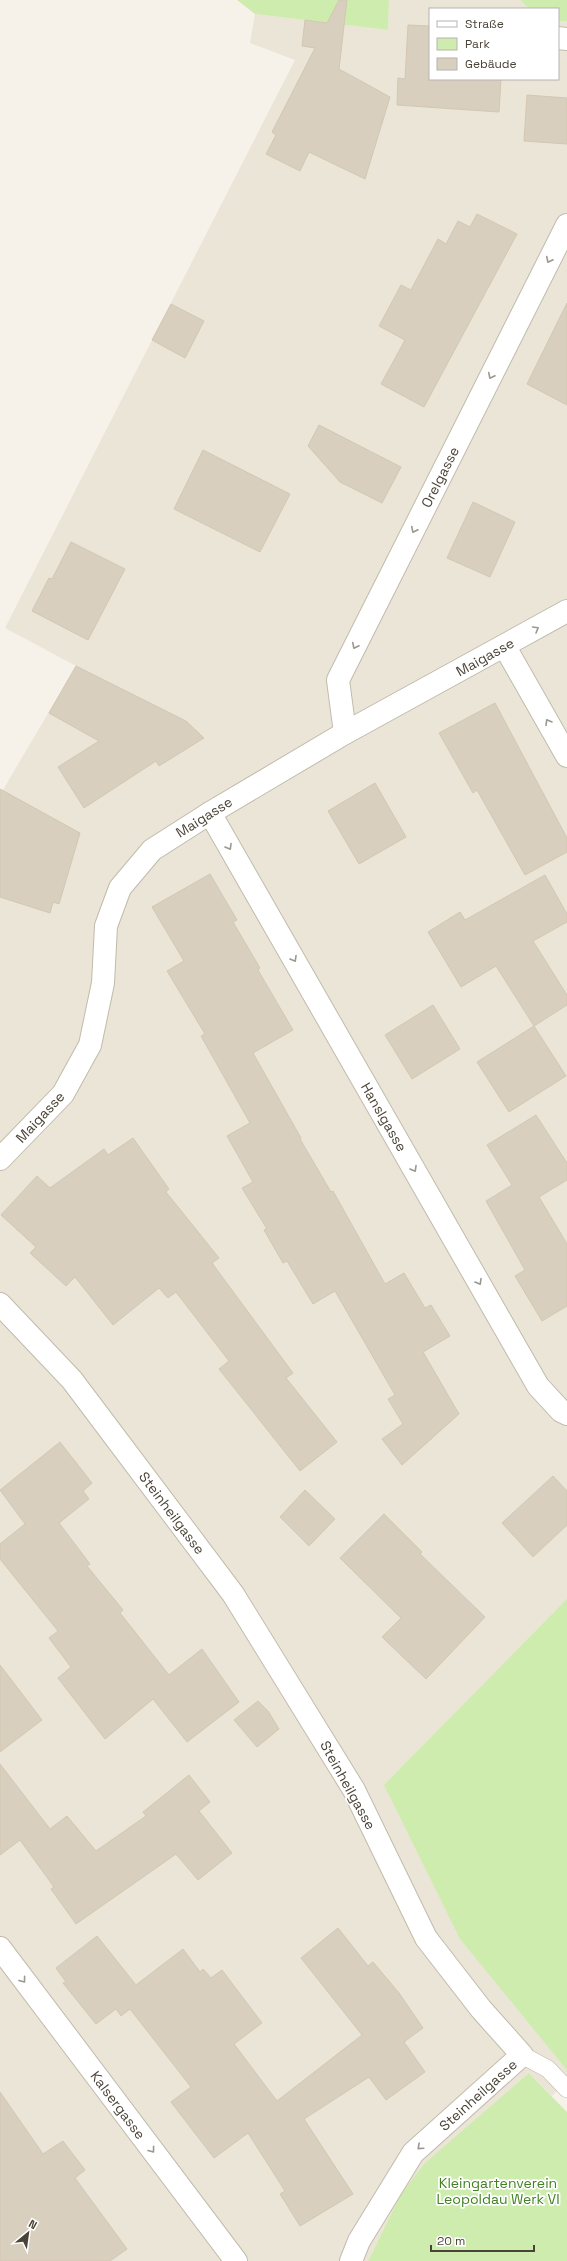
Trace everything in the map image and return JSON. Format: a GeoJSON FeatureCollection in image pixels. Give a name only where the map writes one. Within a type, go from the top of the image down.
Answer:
{"type":"FeatureCollection","features":[{"type":"Feature","properties":{"kind":"street","name":"Orelgasse"},"geometry":{"type":"LineString","coordinates":[[345,733],[338,680],[567,225]]}},
{"type":"Feature","properties":{"kind":"street","name":"Maigasse"},"geometry":{"type":"LineString","coordinates":[[0,1159],[63,1094],[90,1044],[103,983],[106,926],[120,888],[152,850],[210,813],[345,733],[505,647],[567,611]]}},
{"type":"Feature","properties":{"kind":"street"},"geometry":{"type":"LineString","coordinates":[[505,647],[567,756]]}},
{"type":"Feature","properties":{"kind":"street","name":"Hanslgasse"},"geometry":{"type":"LineString","coordinates":[[210,813],[538,1386],[561,1411],[567,1414]]}},
{"type":"Feature","properties":{"kind":"street","name":"Steinheilgasse"},"geometry":{"type":"LineString","coordinates":[[0,1304],[72,1380],[233,1594],[354,1790],[426,1938],[481,2009],[522,2055],[413,2153],[359,2241],[351,2261]]}},
{"type":"Feature","properties":{"kind":"street","name":"Kalsergasse"},"geometry":{"type":"LineString","coordinates":[[0,1948],[236,2261]]}},
{"type":"Feature","properties":{"kind":"lane"},"geometry":{"type":"LineString","coordinates":[[522,2055],[548,2069],[567,2089]]}},
{"type":"Feature","properties":{"kind":"shaded area"},"geometry":{"type":"Polygon","coordinates":[[[389,0],[520,0],[528,8],[429,8],[429,80],[559,80],[559,21],[567,21],[567,2082],[552,2096],[529,2073],[401,2194],[368,2261],[0,2261],[0,795],[76,666],[5,628],[295,60],[250,43],[255,14],[388,30],[389,0]]]}},
{"type":"Feature","properties":{"kind":"green space"},"geometry":{"type":"Polygon","coordinates":[[[237,0],[389,0],[388,30],[255,14],[237,0]]]}},
{"type":"Feature","properties":{"kind":"green space"},"geometry":{"type":"Polygon","coordinates":[[[520,0],[567,0],[567,21],[559,21],[559,8],[528,8],[520,0]]]}},
{"type":"Feature","properties":{"kind":"green space"},"geometry":{"type":"Polygon","coordinates":[[[567,1599],[567,2070],[460,1939],[384,1785],[567,1599]]]}},
{"type":"Feature","properties":{"kind":"green space","name":"Kleingartenverein Leopoldau Werk VI"},"geometry":{"type":"Polygon","coordinates":[[[529,2073],[567,2112],[567,2261],[368,2261],[401,2194],[425,2163],[529,2073]]]}},
{"type":"Feature","properties":{"kind":"building"},"geometry":{"type":"Polygon","coordinates":[[[339,0],[347,0],[339,69],[390,97],[365,179],[309,152],[300,171],[266,154],[276,135],[272,132],[315,48],[302,46],[305,20],[327,23],[339,0]]]}},
{"type":"Feature","properties":{"kind":"building"},"geometry":{"type":"Polygon","coordinates":[[[408,25],[429,26],[429,80],[501,80],[499,112],[397,105],[398,78],[405,79],[408,25]]]}},
{"type":"Feature","properties":{"kind":"building"},"geometry":{"type":"Polygon","coordinates":[[[527,95],[567,98],[567,144],[524,141],[527,95]]]}},
{"type":"Feature","properties":{"kind":"building"},"geometry":{"type":"Polygon","coordinates":[[[477,214],[517,234],[424,407],[381,384],[405,340],[379,326],[401,285],[411,290],[438,239],[446,244],[458,221],[470,227],[477,214]]]}},
{"type":"Feature","properties":{"kind":"building"},"geometry":{"type":"Polygon","coordinates":[[[567,303],[567,405],[527,384],[567,303]]]}},
{"type":"Feature","properties":{"kind":"building"},"geometry":{"type":"Polygon","coordinates":[[[171,304],[204,321],[185,358],[152,340],[171,304]]]}},
{"type":"Feature","properties":{"kind":"building"},"geometry":{"type":"Polygon","coordinates":[[[319,425],[401,467],[382,503],[340,482],[308,446],[319,425]]]}},
{"type":"Feature","properties":{"kind":"building"},"geometry":{"type":"Polygon","coordinates":[[[203,450],[290,494],[260,552],[174,509],[203,450]]]}},
{"type":"Feature","properties":{"kind":"building"},"geometry":{"type":"Polygon","coordinates":[[[473,502],[515,522],[490,577],[447,558],[473,502]]]}},
{"type":"Feature","properties":{"kind":"building"},"geometry":{"type":"Polygon","coordinates":[[[71,542],[125,569],[88,640],[32,611],[49,578],[52,579],[71,542]]]}},
{"type":"Feature","properties":{"kind":"building"},"geometry":{"type":"Polygon","coordinates":[[[76,666],[186,721],[204,738],[159,766],[156,761],[84,808],[58,767],[99,741],[49,713],[76,666]]]}},
{"type":"Feature","properties":{"kind":"building"},"geometry":{"type":"Polygon","coordinates":[[[495,703],[567,838],[567,852],[525,875],[477,790],[473,793],[439,733],[495,703]]]}},
{"type":"Feature","properties":{"kind":"building"},"geometry":{"type":"Polygon","coordinates":[[[375,783],[406,837],[359,864],[328,811],[375,783]]]}},
{"type":"Feature","properties":{"kind":"building"},"geometry":{"type":"Polygon","coordinates":[[[0,789],[80,833],[59,904],[53,902],[50,913],[0,897],[0,789]]]}},
{"type":"Feature","properties":{"kind":"building"},"geometry":{"type":"Polygon","coordinates":[[[210,874],[237,920],[233,922],[260,968],[258,970],[293,1030],[253,1053],[301,1138],[300,1139],[331,1192],[333,1191],[385,1284],[404,1273],[425,1308],[431,1305],[450,1336],[423,1352],[459,1414],[402,1465],[382,1439],[403,1424],[388,1399],[395,1395],[335,1291],[313,1304],[287,1261],[283,1263],[264,1230],[267,1229],[242,1188],[253,1182],[227,1136],[250,1123],[201,1036],[205,1034],[167,971],[184,961],[152,907],[210,874]]]}},
{"type":"Feature","properties":{"kind":"building"},"geometry":{"type":"Polygon","coordinates":[[[545,875],[567,914],[567,922],[533,941],[567,995],[567,1005],[534,1026],[496,966],[461,987],[428,932],[460,912],[465,920],[545,875]]]}},
{"type":"Feature","properties":{"kind":"building"},"geometry":{"type":"Polygon","coordinates":[[[433,1005],[460,1049],[412,1079],[385,1035],[433,1005]]]}},
{"type":"Feature","properties":{"kind":"building"},"geometry":{"type":"Polygon","coordinates":[[[534,1026],[566,1076],[509,1112],[477,1062],[534,1026]]]}},
{"type":"Feature","properties":{"kind":"building"},"geometry":{"type":"Polygon","coordinates":[[[536,1115],[567,1163],[567,1180],[539,1197],[567,1244],[567,1306],[542,1321],[515,1276],[525,1270],[486,1201],[512,1185],[487,1145],[536,1115]]]}},
{"type":"Feature","properties":{"kind":"building"},"geometry":{"type":"Polygon","coordinates":[[[133,1138],[169,1189],[166,1192],[219,1258],[212,1263],[293,1373],[286,1378],[337,1442],[300,1471],[219,1369],[229,1361],[176,1292],[168,1298],[159,1288],[113,1325],[75,1277],[66,1286],[30,1253],[36,1247],[1,1215],[37,1176],[50,1188],[104,1149],[108,1155],[133,1138]]]}},
{"type":"Feature","properties":{"kind":"building"},"geometry":{"type":"Polygon","coordinates":[[[60,1442],[92,1483],[83,1491],[89,1499],[59,1523],[90,1564],[87,1566],[123,1610],[120,1613],[169,1675],[202,1649],[239,1702],[187,1742],[153,1699],[105,1739],[58,1678],[71,1667],[49,1638],[58,1631],[0,1559],[0,1544],[25,1524],[0,1490],[60,1442]]]}},
{"type":"Feature","properties":{"kind":"building"},"geometry":{"type":"Polygon","coordinates":[[[553,1476],[567,1491],[567,1525],[533,1557],[502,1523],[553,1476]]]}},
{"type":"Feature","properties":{"kind":"building"},"geometry":{"type":"Polygon","coordinates":[[[305,1490],[335,1519],[309,1546],[280,1517],[305,1490]]]}},
{"type":"Feature","properties":{"kind":"building"},"geometry":{"type":"Polygon","coordinates":[[[384,1514],[422,1552],[420,1554],[485,1617],[426,1679],[382,1637],[401,1618],[340,1558],[384,1514]]]}},
{"type":"Feature","properties":{"kind":"building"},"geometry":{"type":"Polygon","coordinates":[[[0,1665],[42,1720],[0,1752],[0,1665]]]}},
{"type":"Feature","properties":{"kind":"building"},"geometry":{"type":"Polygon","coordinates":[[[258,1701],[268,1711],[279,1729],[257,1747],[234,1720],[258,1701]]]}},
{"type":"Feature","properties":{"kind":"building"},"geometry":{"type":"Polygon","coordinates":[[[0,1764],[50,1829],[67,1816],[96,1851],[146,1816],[143,1812],[189,1775],[210,1802],[199,1811],[232,1853],[198,1880],[176,1854],[76,1924],[51,1889],[54,1887],[20,1840],[0,1855],[0,1764]]]}},
{"type":"Feature","properties":{"kind":"building"},"geometry":{"type":"Polygon","coordinates":[[[338,1928],[368,1966],[373,1962],[399,1993],[423,2028],[404,2042],[425,2072],[386,2100],[369,2077],[304,2119],[353,2194],[300,2226],[280,2194],[285,2191],[248,2133],[214,2158],[171,2102],[191,2087],[130,2009],[121,2016],[116,2009],[96,2024],[63,1983],[66,1982],[56,1968],[97,1936],[136,1985],[183,1949],[200,1972],[203,1969],[211,1978],[222,1970],[262,2023],[234,2044],[277,2101],[362,2035],[301,1958],[338,1928]]]}},
{"type":"Feature","properties":{"kind":"building"},"geometry":{"type":"Polygon","coordinates":[[[0,2092],[43,2154],[63,2141],[85,2170],[75,2178],[127,2249],[110,2261],[0,2261],[0,2092]]]}}]}
